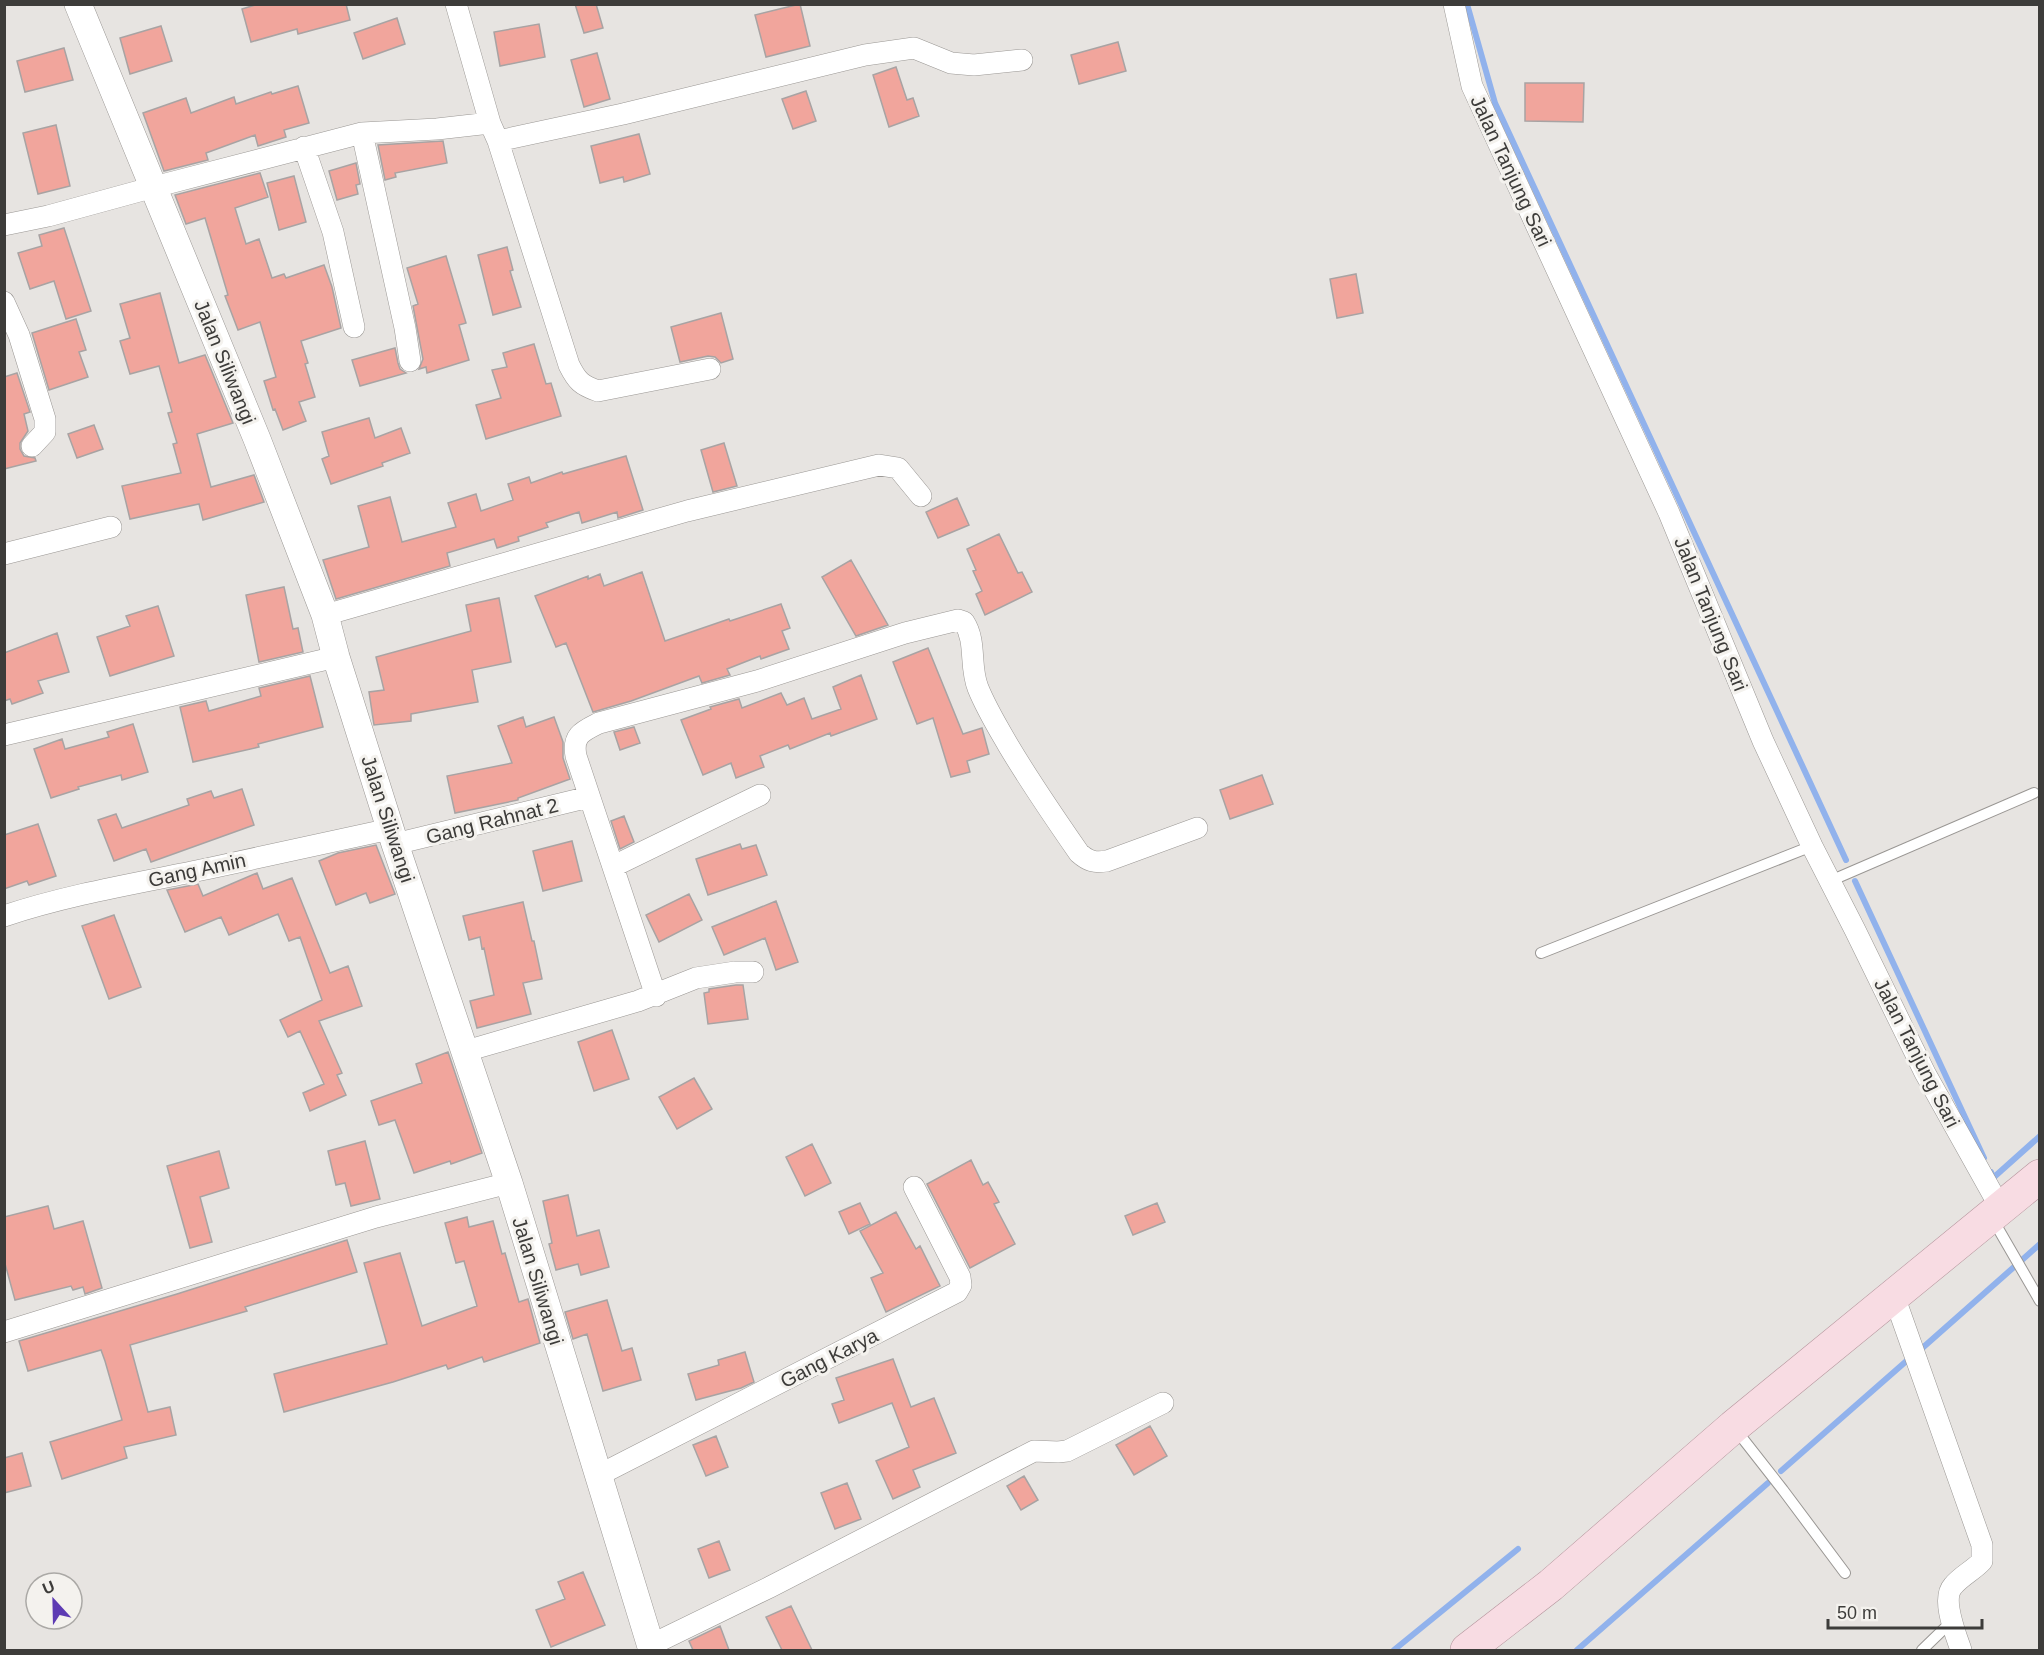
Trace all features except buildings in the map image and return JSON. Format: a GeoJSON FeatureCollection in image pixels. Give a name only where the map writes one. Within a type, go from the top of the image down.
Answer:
{"type":"FeatureCollection","features":[{"type":"Feature","properties":{"kind":"main road"},"geometry":{"type":"LineString","coordinates":[[1467,1650],[1551,1584],[1733,1427],[2040,1176]]}},
{"type":"Feature","properties":{"kind":"street","name":"Jalan Siliwangi"},"geometry":{"type":"LineString","coordinates":[[78,4],[256,439],[325,615],[393,837],[509,1183],[650,1648]]}},
{"type":"Feature","properties":{"kind":"street"},"geometry":{"type":"LineString","coordinates":[[456,4],[494,132],[569,365],[576,380],[598,391],[710,369]]}},
{"type":"Feature","properties":{"kind":"street","name":"Jalan Tanjung Sari"},"geometry":{"type":"LineString","coordinates":[[1454,4],[1472,86],[1669,513],[1763,741],[1812,846],[1996,1212]]}},
{"type":"Feature","properties":{"kind":"street"},"geometry":{"type":"LineString","coordinates":[[4,225],[48,216],[304,147],[362,134],[436,129],[494,132],[623,114],[865,55],[914,48],[951,63],[974,65],[1022,60]]}},
{"type":"Feature","properties":{"kind":"street"},"geometry":{"type":"LineString","coordinates":[[362,134],[405,328],[410,361]]}},
{"type":"Feature","properties":{"kind":"street"},"geometry":{"type":"LineString","coordinates":[[304,147],[333,232],[354,327]]}},
{"type":"Feature","properties":{"kind":"street"},"geometry":{"type":"LineString","coordinates":[[4,302],[12,337],[45,419],[45,432],[32,446]]}},
{"type":"Feature","properties":{"kind":"street"},"geometry":{"type":"LineString","coordinates":[[325,615],[687,511],[879,465],[897,468],[921,496]]}},
{"type":"Feature","properties":{"kind":"street"},"geometry":{"type":"LineString","coordinates":[[4,554],[111,527]]}},
{"type":"Feature","properties":{"kind":"street"},"geometry":{"type":"LineString","coordinates":[[656,996],[589,797],[574,745],[585,730],[599,723],[757,681],[905,633],[958,620],[964,622],[969,628],[973,641],[973,670],[989,714],[1078,853],[1095,863],[1107,861],[1197,828]]}},
{"type":"Feature","properties":{"kind":"street"},"geometry":{"type":"LineString","coordinates":[[4,735],[336,657]]}},
{"type":"Feature","properties":{"kind":"street"},"geometry":{"type":"LineString","coordinates":[[614,866],[760,795]]}},
{"type":"Feature","properties":{"kind":"street","name":"Gang Rahnat 2"},"geometry":{"type":"LineString","coordinates":[[393,837],[589,797]]}},
{"type":"Feature","properties":{"kind":"street","name":"Gang Amin"},"geometry":{"type":"LineString","coordinates":[[4,916],[27,908],[115,887],[393,837]]}},
{"type":"Feature","properties":{"kind":"street"},"geometry":{"type":"LineString","coordinates":[[466,1051],[656,996],[696,978],[753,972]]}},
{"type":"Feature","properties":{"kind":"street"},"geometry":{"type":"LineString","coordinates":[[4,1332],[376,1217],[509,1183]]}},
{"type":"Feature","properties":{"kind":"street","name":"Gang Karya"},"geometry":{"type":"LineString","coordinates":[[597,1476],[957,1292],[961,1285],[960,1277],[914,1187]]}},
{"type":"Feature","properties":{"kind":"street"},"geometry":{"type":"LineString","coordinates":[[1894,1296],[1982,1545],[1981,1563],[1950,1589],[1948,1595],[1952,1621],[1961,1650]]}},
{"type":"Feature","properties":{"kind":"street"},"geometry":{"type":"LineString","coordinates":[[650,1648],[1034,1450],[1058,1452],[1067,1450],[1163,1403]]}},
{"type":"Feature","properties":{"kind":"lane"},"geometry":{"type":"LineString","coordinates":[[1830,881],[2034,793]]}},
{"type":"Feature","properties":{"kind":"lane"},"geometry":{"type":"LineString","coordinates":[[1541,953],[1812,846]]}},
{"type":"Feature","properties":{"kind":"lane"},"geometry":{"type":"LineString","coordinates":[[1996,1212],[2040,1301]]}},
{"type":"Feature","properties":{"kind":"lane"},"geometry":{"type":"LineString","coordinates":[[1733,1427],[1784,1490],[1845,1573]]}},
{"type":"Feature","properties":{"kind":"lane"},"geometry":{"type":"LineString","coordinates":[[1922,1650],[1952,1621]]}},
{"type":"Feature","properties":{"kind":"waterway"},"geometry":{"type":"LineString","coordinates":[[1467,4],[1495,103],[1846,860]]}},
{"type":"Feature","properties":{"kind":"waterway"},"geometry":{"type":"LineString","coordinates":[[1855,881],[1984,1158]]}},
{"type":"Feature","properties":{"kind":"waterway"},"geometry":{"type":"LineString","coordinates":[[1991,1172],[1993,1178],[2040,1136]]}},
{"type":"Feature","properties":{"kind":"waterway"},"geometry":{"type":"LineString","coordinates":[[2022,1260],[2040,1244]]}},
{"type":"Feature","properties":{"kind":"waterway"},"geometry":{"type":"LineString","coordinates":[[1919,1351],[2014,1267]]}},
{"type":"Feature","properties":{"kind":"waterway"},"geometry":{"type":"LineString","coordinates":[[1781,1471],[1911,1357]]}},
{"type":"Feature","properties":{"kind":"waterway"},"geometry":{"type":"LineString","coordinates":[[1577,1650],[1768,1483]]}},
{"type":"Feature","properties":{"kind":"waterway"},"geometry":{"type":"LineString","coordinates":[[1394,1650],[1518,1549]]}}]}
